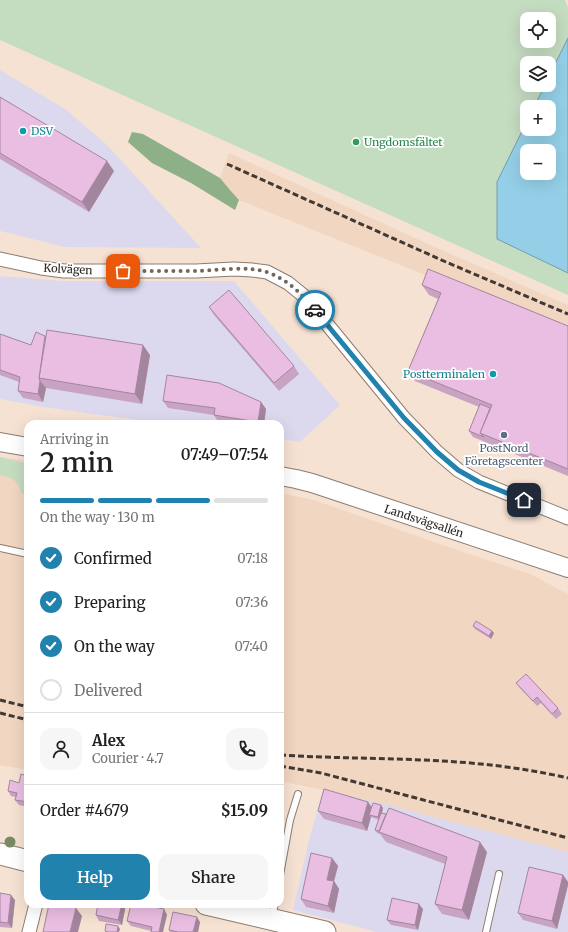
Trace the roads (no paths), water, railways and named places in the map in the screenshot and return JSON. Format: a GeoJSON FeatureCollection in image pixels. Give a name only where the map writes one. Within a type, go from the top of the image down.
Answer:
{"type":"FeatureCollection","features":[{"type":"Feature","properties":{"kind":"highway"},"geometry":{"type":"LineString","coordinates":[[0,854],[24,860]]}},
{"type":"Feature","properties":{"kind":"highway"},"geometry":{"type":"LineString","coordinates":[[239,908],[272,912],[325,932]]}},
{"type":"Feature","properties":{"kind":"main road"},"geometry":{"type":"LineString","coordinates":[[0,442],[24,446]]}},
{"type":"Feature","properties":{"kind":"main road","name":"Landsvägsallén"},"geometry":{"type":"LineString","coordinates":[[284,477],[312,483],[568,568]]}},
{"type":"Feature","properties":{"kind":"street","name":"Kolvägen"},"geometry":{"type":"LineString","coordinates":[[0,259],[41,268],[64,271],[196,271],[234,269],[267,272],[288,283],[304,296],[404,418],[437,452],[458,470],[479,482],[568,518]]}},
{"type":"Feature","properties":{"kind":"street"},"geometry":{"type":"LineString","coordinates":[[29,932],[35,908]]}},
{"type":"Feature","properties":{"kind":"lane"},"geometry":{"type":"LineString","coordinates":[[0,548],[24,553]]}},
{"type":"Feature","properties":{"kind":"lane"},"geometry":{"type":"LineString","coordinates":[[284,853],[290,820],[298,794]]}},
{"type":"Feature","properties":{"kind":"lane"},"geometry":{"type":"LineString","coordinates":[[486,932],[499,874]]}},
{"type":"Feature","properties":{"kind":"water"},"geometry":{"type":"Polygon","coordinates":[[[568,38],[568,273],[497,239],[497,182],[520,135],[556,136],[556,100],[538,100],[542,92],[556,92],[556,62],[568,38]]]}},
{"type":"Feature","properties":{"kind":"railway"},"geometry":{"type":"LineString","coordinates":[[227,164],[446,262],[568,314]]}},
{"type":"Feature","properties":{"kind":"railway"},"geometry":{"type":"LineString","coordinates":[[0,700],[24,706]]}},
{"type":"Feature","properties":{"kind":"railway"},"geometry":{"type":"LineString","coordinates":[[0,713],[24,719]]}},
{"type":"Feature","properties":{"kind":"railway"},"geometry":{"type":"LineString","coordinates":[[284,755],[460,762],[514,768],[568,778]]}},
{"type":"Feature","properties":{"kind":"railway"},"geometry":{"type":"LineString","coordinates":[[284,767],[321,773],[568,838]]}},
{"type":"Feature","properties":{"kind":"place","name":"DSV"},"geometry":{"type":"Point","coordinates":[23,131]}},
{"type":"Feature","properties":{"kind":"place","name":"Ungdomsfältet"},"geometry":{"type":"Point","coordinates":[356,142]}},
{"type":"Feature","properties":{"kind":"place","name":"Postterminalen"},"geometry":{"type":"Point","coordinates":[493,374]}},
{"type":"Feature","properties":{"kind":"place","name":"PostNord Företagscenter"},"geometry":{"type":"Point","coordinates":[504,435]}}]}
